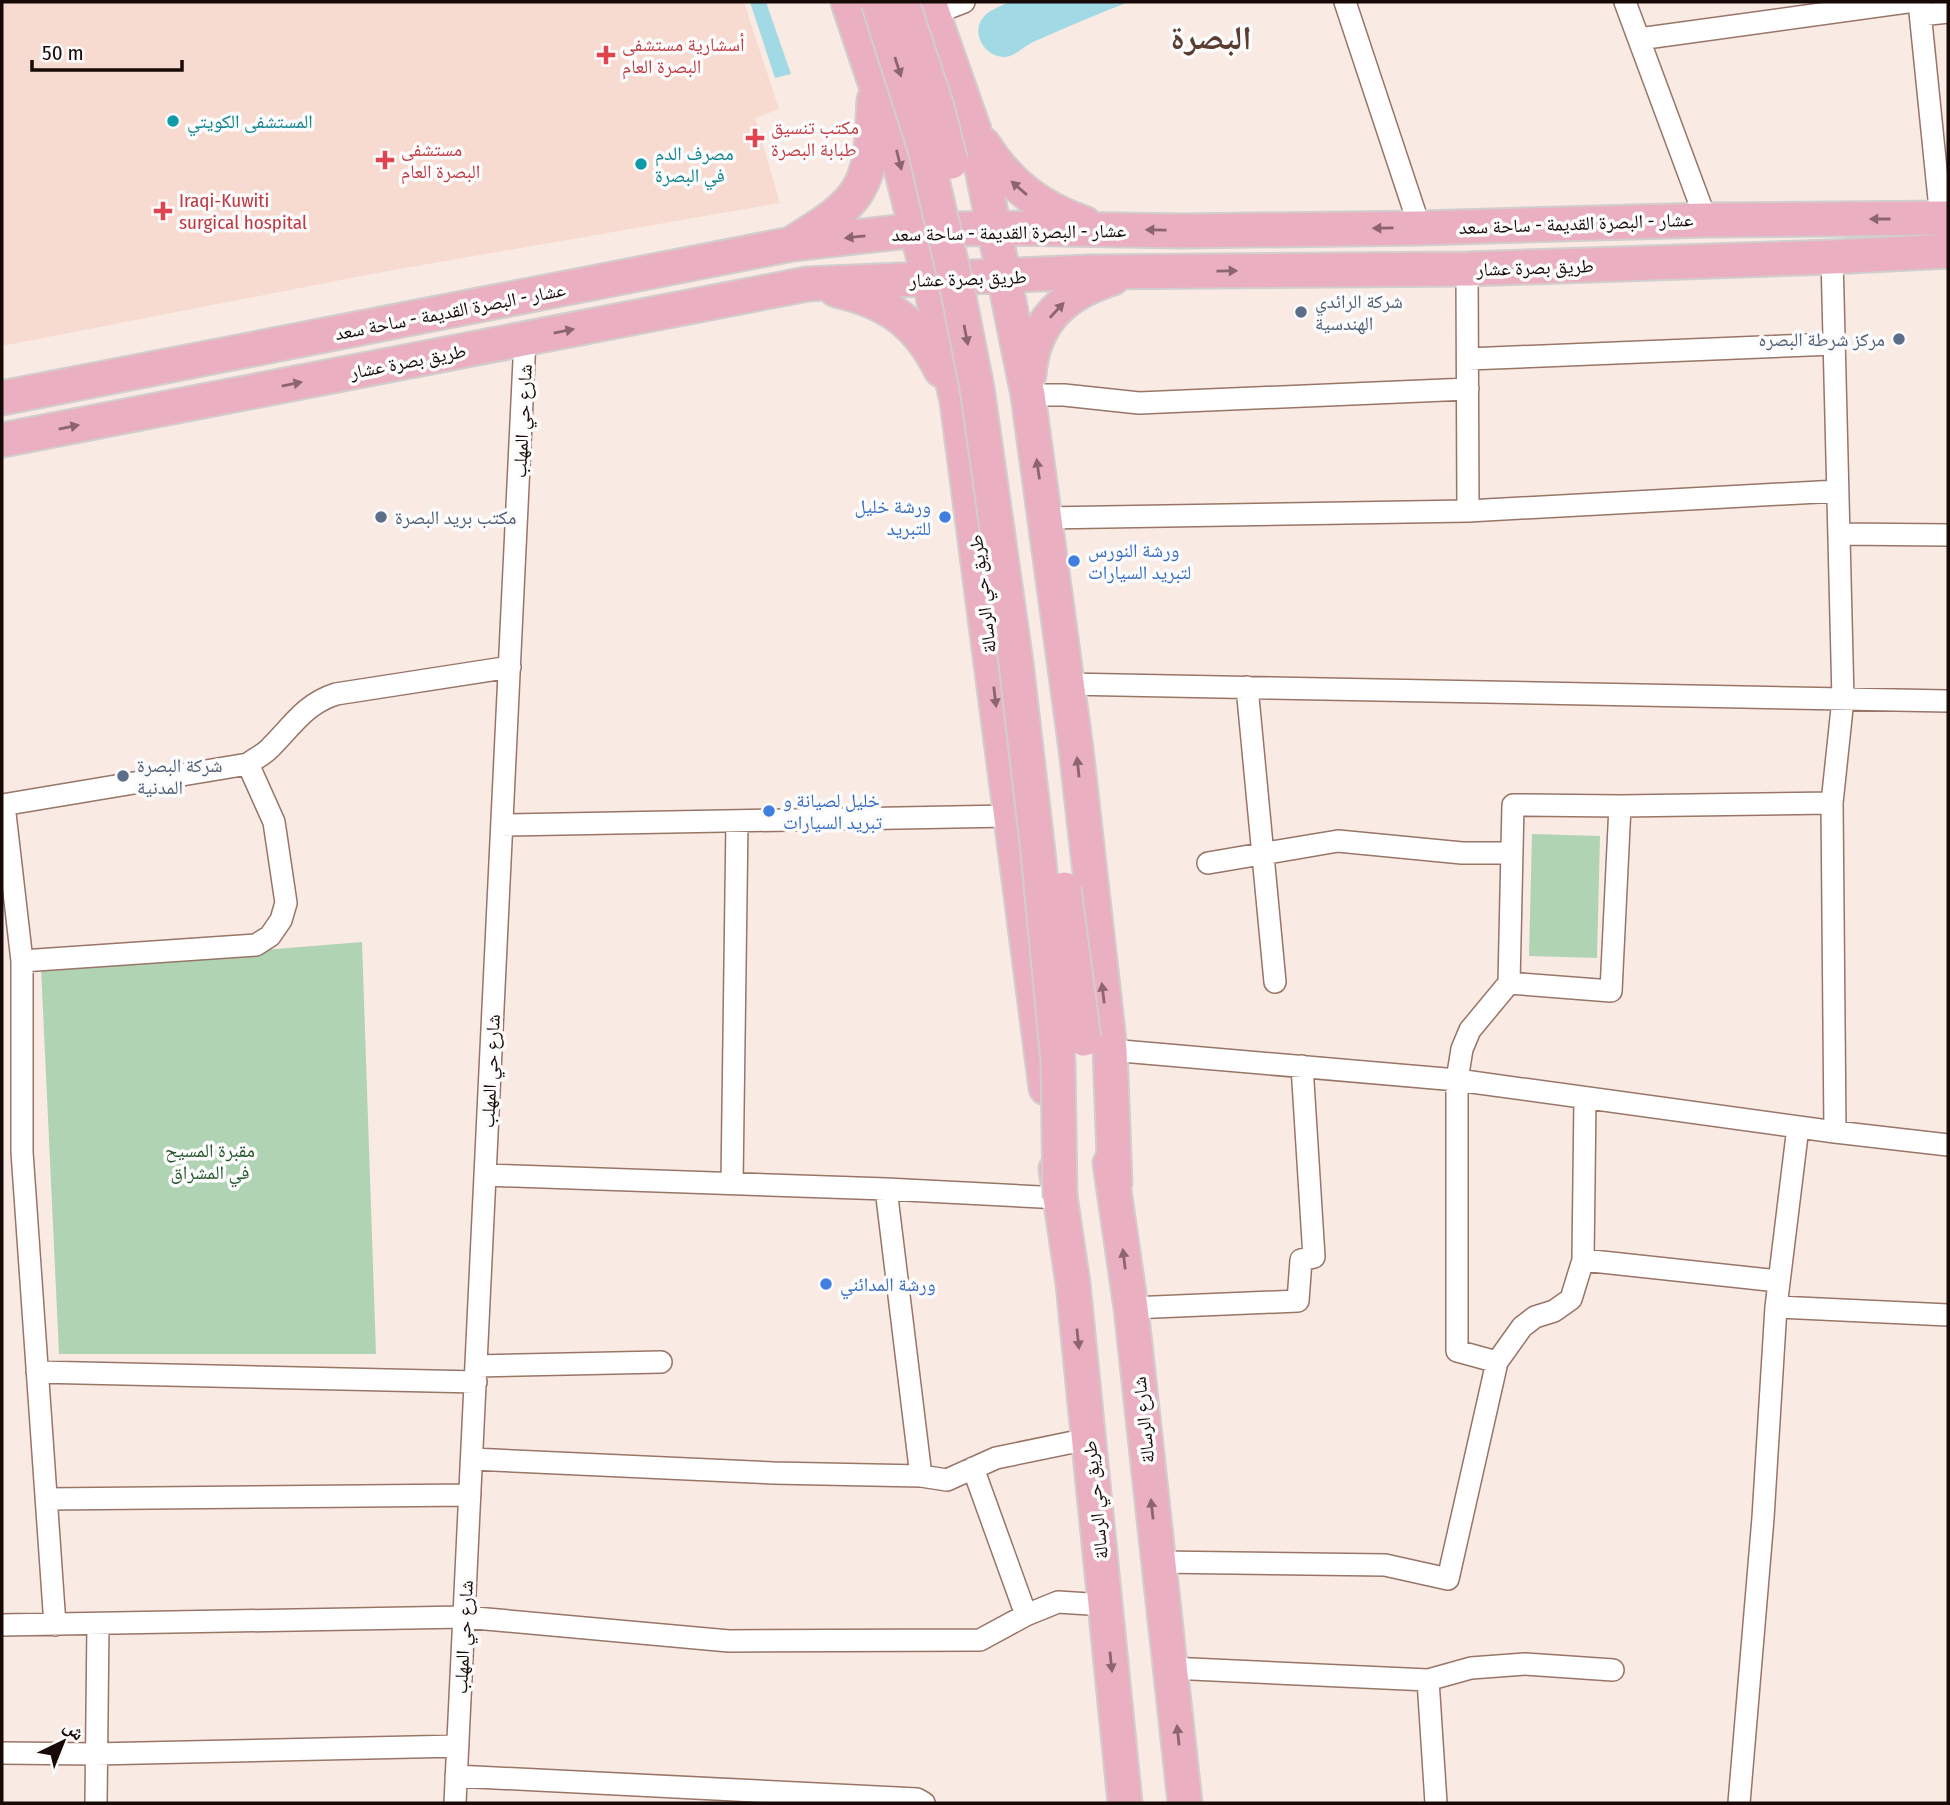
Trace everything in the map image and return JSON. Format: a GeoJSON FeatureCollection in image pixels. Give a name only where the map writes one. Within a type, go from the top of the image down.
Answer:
{"type":"FeatureCollection","features":[{"type":"Feature","properties":{"kind":"main road","name":"طريق حي الرسالة"},"geometry":{"type":"LineString","coordinates":[[848,2],[891,130],[957,401],[1009,816],[1073,1284],[1125,1803]]}},
{"type":"Feature","properties":{"kind":"main road","name":"طريق حي الرسالة"},"geometry":{"type":"LineString","coordinates":[[878,2],[925,149],[977,388],[1016,663],[1038,852],[1058,1061],[1060,1198]]}},
{"type":"Feature","properties":{"kind":"main road"},"geometry":{"type":"LineString","coordinates":[[902,2],[937,107],[958,191],[994,362],[1097,1044]]}},
{"type":"Feature","properties":{"kind":"main road"},"geometry":{"type":"LineString","coordinates":[[931,8],[974,130],[1028,395],[1067,684],[1097,1044]]}},
{"type":"Feature","properties":{"kind":"main road"},"geometry":{"type":"LineString","coordinates":[[792,244],[831,217],[858,192],[866,173],[876,83]]}},
{"type":"Feature","properties":{"kind":"main road"},"geometry":{"type":"LineString","coordinates":[[974,130],[996,164],[1026,194],[1063,216],[1101,230]]}},
{"type":"Feature","properties":{"kind":"main road","name":"عشار - البصرة القديمة - ساحة سعد"},"geometry":{"type":"LineString","coordinates":[[2,398],[792,244],[916,230],[1420,228],[1706,220],[1945,218]]}},
{"type":"Feature","properties":{"kind":"main road","name":"طريق بصرة عشار"},"geometry":{"type":"LineString","coordinates":[[2,440],[806,285],[1132,272],[1467,269],[1948,251]]}},
{"type":"Feature","properties":{"kind":"main road"},"geometry":{"type":"LineString","coordinates":[[1028,395],[1033,348],[1045,324],[1055,312],[1088,286],[1132,272]]}},
{"type":"Feature","properties":{"kind":"main road"},"geometry":{"type":"LineString","coordinates":[[806,285],[874,301],[904,319],[928,345],[957,401]]}},
{"type":"Feature","properties":{"kind":"main road","name":"شارع الرسالة"},"geometry":{"type":"LineString","coordinates":[[1097,1044],[1131,1308],[1185,1803]]}},
{"type":"Feature","properties":{"kind":"street"},"geometry":{"type":"LineString","coordinates":[[931,8],[964,2]]}},
{"type":"Feature","properties":{"kind":"street"},"geometry":{"type":"LineString","coordinates":[[1345,2],[1420,228]]}},
{"type":"Feature","properties":{"kind":"street"},"geometry":{"type":"LineString","coordinates":[[1625,2],[1706,220]]}},
{"type":"Feature","properties":{"kind":"street"},"geometry":{"type":"LineString","coordinates":[[1639,39],[1794,9],[1916,6],[1948,12]]}},
{"type":"Feature","properties":{"kind":"street"},"geometry":{"type":"LineString","coordinates":[[1916,6],[1945,218]]}},
{"type":"Feature","properties":{"kind":"street"},"geometry":{"type":"LineString","coordinates":[[1832,257],[1843,699],[1832,803],[1835,1132]]}},
{"type":"Feature","properties":{"kind":"street"},"geometry":{"type":"LineString","coordinates":[[1467,269],[1468,511]]}},
{"type":"Feature","properties":{"kind":"street","name":"شارع حي المهلب"},"geometry":{"type":"LineString","coordinates":[[455,1803],[526,338]]}},
{"type":"Feature","properties":{"kind":"street"},"geometry":{"type":"LineString","coordinates":[[1468,359],[1834,344]]}},
{"type":"Feature","properties":{"kind":"street"},"geometry":{"type":"LineString","coordinates":[[1028,395],[1064,395],[1139,403],[1468,389]]}},
{"type":"Feature","properties":{"kind":"street"},"geometry":{"type":"LineString","coordinates":[[1045,518],[1468,511],[1837,491]]}},
{"type":"Feature","properties":{"kind":"street"},"geometry":{"type":"LineString","coordinates":[[1839,534],[1948,535]]}},
{"type":"Feature","properties":{"kind":"street"},"geometry":{"type":"LineString","coordinates":[[55,1625],[37,1372],[12,1152],[12,1001],[22,961],[3,805],[248,764],[270,748],[290,725],[318,700],[336,694],[510,667]]}},
{"type":"Feature","properties":{"kind":"street"},"geometry":{"type":"LineString","coordinates":[[1067,684],[1948,701]]}},
{"type":"Feature","properties":{"kind":"street"},"geometry":{"type":"LineString","coordinates":[[1247,687],[1275,982]]}},
{"type":"Feature","properties":{"kind":"street"},"geometry":{"type":"LineString","coordinates":[[22,961],[257,945],[270,936],[281,919],[286,903],[274,822],[248,764]]}},
{"type":"Feature","properties":{"kind":"street"},"geometry":{"type":"LineString","coordinates":[[1497,1362],[1457,1351],[1457,1080],[1462,1049],[1470,1030],[1509,983],[1513,804],[1620,806],[1832,803]]}},
{"type":"Feature","properties":{"kind":"street"},"geometry":{"type":"LineString","coordinates":[[1509,983],[1611,991],[1620,806]]}},
{"type":"Feature","properties":{"kind":"street"},"geometry":{"type":"LineString","coordinates":[[502,825],[1009,816]]}},
{"type":"Feature","properties":{"kind":"street"},"geometry":{"type":"LineString","coordinates":[[732,1183],[737,821]]}},
{"type":"Feature","properties":{"kind":"street"},"geometry":{"type":"LineString","coordinates":[[1208,863],[1338,841],[1462,853],[1512,853]]}},
{"type":"Feature","properties":{"kind":"street"},"geometry":{"type":"LineString","coordinates":[[1097,1044],[1457,1080],[1948,1145]]}},
{"type":"Feature","properties":{"kind":"street"},"geometry":{"type":"LineString","coordinates":[[1131,1308],[1298,1301],[1301,1260],[1314,1257],[1303,1066]]}},
{"type":"Feature","properties":{"kind":"street"},"geometry":{"type":"LineString","coordinates":[[1158,1562],[1385,1565],[1448,1579],[1497,1362],[1522,1327],[1535,1317],[1555,1311],[1571,1298],[1583,1260],[1584,1098]]}},
{"type":"Feature","properties":{"kind":"street"},"geometry":{"type":"LineString","coordinates":[[1739,1803],[1763,1518],[1778,1281],[1798,1127]]}},
{"type":"Feature","properties":{"kind":"street"},"geometry":{"type":"LineString","coordinates":[[485,1175],[1060,1198]]}},
{"type":"Feature","properties":{"kind":"street"},"geometry":{"type":"LineString","coordinates":[[887,1189],[920,1476]]}},
{"type":"Feature","properties":{"kind":"street"},"geometry":{"type":"LineString","coordinates":[[1583,1260],[1778,1281]]}},
{"type":"Feature","properties":{"kind":"street"},"geometry":{"type":"LineString","coordinates":[[1776,1307],[1948,1315]]}},
{"type":"Feature","properties":{"kind":"street"},"geometry":{"type":"LineString","coordinates":[[37,1372],[476,1374],[661,1362]]}},
{"type":"Feature","properties":{"kind":"street"},"geometry":{"type":"LineString","coordinates":[[472,1459],[947,1479],[996,1458],[1088,1439]]}},
{"type":"Feature","properties":{"kind":"street"},"geometry":{"type":"LineString","coordinates":[[973,1468],[1026,1615]]}},
{"type":"Feature","properties":{"kind":"street"},"geometry":{"type":"LineString","coordinates":[[47,1499],[470,1495]]}},
{"type":"Feature","properties":{"kind":"street"},"geometry":{"type":"LineString","coordinates":[[2,1625],[464,1617],[729,1641],[980,1640],[1026,1615],[1058,1602],[1105,1605]]}},
{"type":"Feature","properties":{"kind":"street"},"geometry":{"type":"LineString","coordinates":[[96,1803],[98,1624]]}},
{"type":"Feature","properties":{"kind":"street"},"geometry":{"type":"LineString","coordinates":[[1170,1668],[1428,1680],[1471,1668],[1525,1664],[1613,1670]]}},
{"type":"Feature","properties":{"kind":"street"},"geometry":{"type":"LineString","coordinates":[[1428,1680],[1436,1803]]}},
{"type":"Feature","properties":{"kind":"street"},"geometry":{"type":"LineString","coordinates":[[2,1754],[458,1746]]}},
{"type":"Feature","properties":{"kind":"street"},"geometry":{"type":"LineString","coordinates":[[456,1776],[682,1795],[917,1799],[924,1803]]}},
{"type":"Feature","properties":{"kind":"shaded area","name":"مستشفى البصرة العام"},"geometry":{"type":"Polygon","coordinates":[[[2,2],[744,2],[779,109],[755,118],[780,203],[382,272],[2,346],[2,2]]]}},
{"type":"Feature","properties":{"kind":"green space"},"geometry":{"type":"Polygon","coordinates":[[[1532,834],[1600,836],[1597,958],[1529,956],[1532,834]]]}},
{"type":"Feature","properties":{"kind":"green space","name":"مقبرة المسيح في المشراق"},"geometry":{"type":"Polygon","coordinates":[[[362,942],[376,1354],[59,1354],[41,968],[362,942]]]}},
{"type":"Feature","properties":{"kind":"water"},"geometry":{"type":"Polygon","coordinates":[[[750,2],[766,2],[791,74],[775,78],[750,2]]]}},
{"type":"Feature","properties":{"kind":"water"},"geometry":{"type":"Polygon","coordinates":[[[1010,2],[1129,2],[1033,42],[1010,56],[1002,57],[984,46],[978,33],[979,26],[988,13],[1010,2]]]}},
{"type":"Feature","properties":{"kind":"place","name":"أسشارية مستشفى البصرة العام"},"geometry":{"type":"Point","coordinates":[606,55]}},
{"type":"Feature","properties":{"kind":"place","name":"المستشفى الكويتي"},"geometry":{"type":"Point","coordinates":[173,121]}},
{"type":"Feature","properties":{"kind":"place","name":"مكتب تنسيق طبابة البصرة"},"geometry":{"type":"Point","coordinates":[755,138]}},
{"type":"Feature","properties":{"kind":"place","name":"مستشفى البصرة العام"},"geometry":{"type":"Point","coordinates":[385,160]}},
{"type":"Feature","properties":{"kind":"place","name":"مصرف الدم في البصرة"},"geometry":{"type":"Point","coordinates":[641,164]}},
{"type":"Feature","properties":{"kind":"place","name":"Iraqi-Kuwiti surgical hospital"},"geometry":{"type":"Point","coordinates":[163,211]}},
{"type":"Feature","properties":{"kind":"place","name":"شركة الرائدي الهندسية"},"geometry":{"type":"Point","coordinates":[1301,312]}},
{"type":"Feature","properties":{"kind":"place","name":"مركز شرطة البصره"},"geometry":{"type":"Point","coordinates":[1899,339]}},
{"type":"Feature","properties":{"kind":"place","name":"مكتب بريد البصرة"},"geometry":{"type":"Point","coordinates":[381,517]}},
{"type":"Feature","properties":{"kind":"place","name":"ورشة خليل للتبريد"},"geometry":{"type":"Point","coordinates":[945,517]}},
{"type":"Feature","properties":{"kind":"place","name":"ورشة النورس لتبريد السيارات"},"geometry":{"type":"Point","coordinates":[1074,561]}},
{"type":"Feature","properties":{"kind":"place","name":"شركة البصرة المدنية"},"geometry":{"type":"Point","coordinates":[123,776]}},
{"type":"Feature","properties":{"kind":"place","name":"خليل لصيانة و تبريد السيارات"},"geometry":{"type":"Point","coordinates":[769,811]}},
{"type":"Feature","properties":{"kind":"place","name":"ورشة المدائني"},"geometry":{"type":"Point","coordinates":[826,1284]}},
{"type":"Feature","properties":{"kind":"district","name":"البصرة"},"geometry":{"type":"Point","coordinates":[1211,37]}}]}
